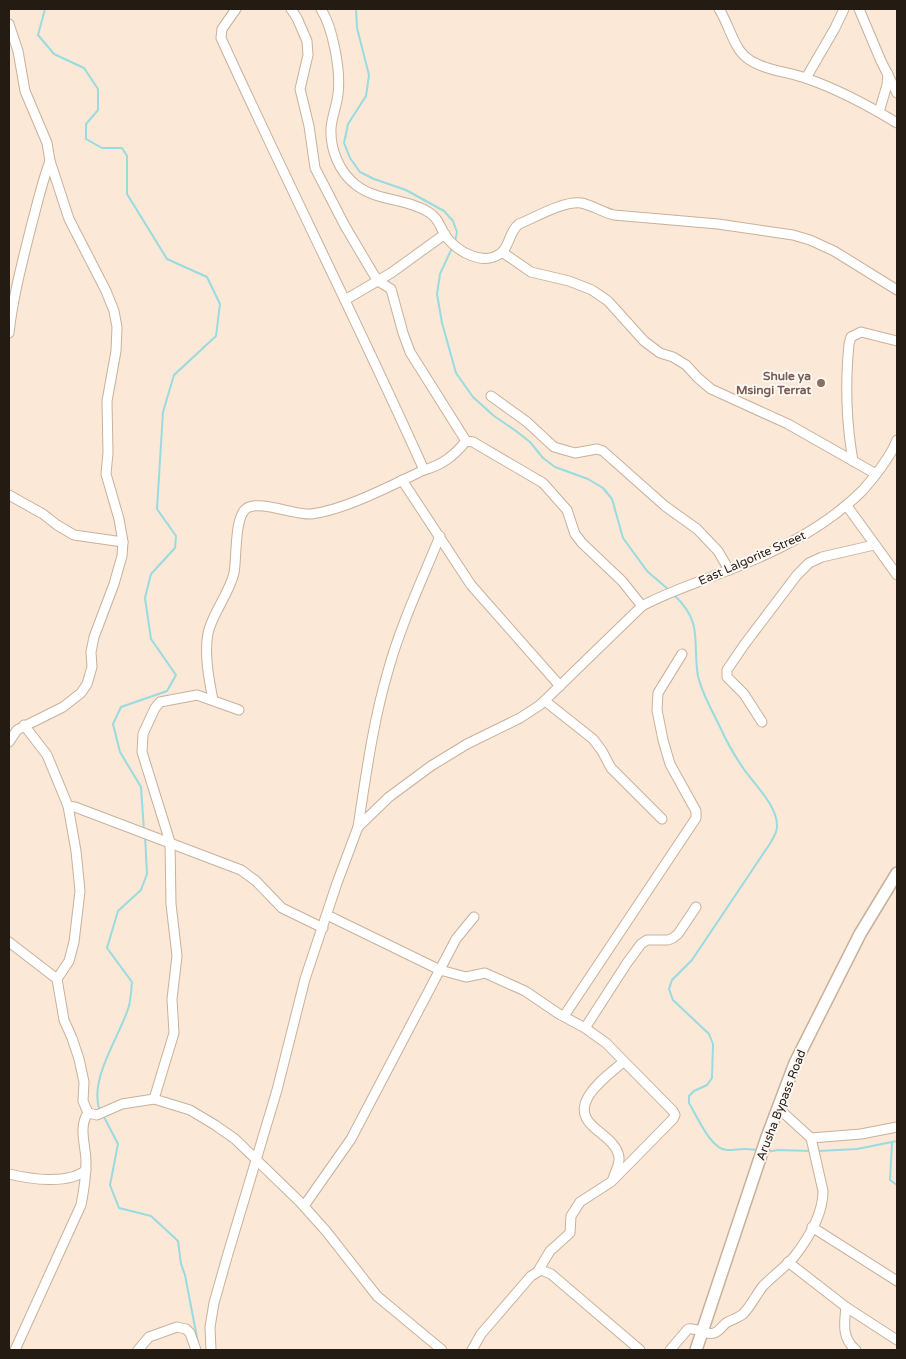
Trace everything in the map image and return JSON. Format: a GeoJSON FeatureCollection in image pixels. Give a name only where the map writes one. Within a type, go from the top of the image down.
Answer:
{"type":"FeatureCollection","features":[{"type":"Feature","properties":{"kind":"main road","name":"Arusha Bypass Road"},"geometry":{"type":"LineString","coordinates":[[696,1350],[766,1137],[795,1063],[860,934],[897,873]]}},
{"type":"Feature","properties":{"kind":"street"},"geometry":{"type":"LineString","coordinates":[[236,9],[222,29],[221,38],[390,393],[424,470]]}},
{"type":"Feature","properties":{"kind":"street"},"geometry":{"type":"LineString","coordinates":[[291,9],[307,41],[308,55],[300,89],[309,126],[315,168],[344,226],[378,281],[391,289],[410,352],[466,441]]}},
{"type":"Feature","properties":{"kind":"street"},"geometry":{"type":"LineString","coordinates":[[321,9],[330,31],[339,80],[338,95],[331,127],[332,141],[339,165],[347,177],[357,186],[374,196],[408,204],[432,215],[440,223],[444,234],[454,244],[474,257],[494,257],[502,252],[514,229],[519,224],[568,203],[580,203],[602,212],[614,214],[718,224],[786,234],[810,240],[834,251],[897,290]]}},
{"type":"Feature","properties":{"kind":"street"},"geometry":{"type":"LineString","coordinates":[[719,9],[739,49],[747,59],[769,68],[806,78],[855,99],[897,123]]}},
{"type":"Feature","properties":{"kind":"street"},"geometry":{"type":"LineString","coordinates":[[806,78],[844,9]]}},
{"type":"Feature","properties":{"kind":"street"},"geometry":{"type":"LineString","coordinates":[[859,9],[897,93]]}},
{"type":"Feature","properties":{"kind":"street"},"geometry":{"type":"LineString","coordinates":[[9,24],[18,51],[25,92],[41,125],[50,161],[69,219],[106,291],[114,311],[117,327],[116,351],[107,401],[108,446],[106,474],[119,519],[123,542],[122,556],[114,584],[94,637],[91,652],[92,666],[87,684],[81,693],[62,707],[17,730],[9,742]]}},
{"type":"Feature","properties":{"kind":"street"},"geometry":{"type":"LineString","coordinates":[[879,112],[887,85],[888,74]]}},
{"type":"Feature","properties":{"kind":"street"},"geometry":{"type":"LineString","coordinates":[[9,333],[12,305],[25,250],[43,179],[50,161]]}},
{"type":"Feature","properties":{"kind":"street"},"geometry":{"type":"LineString","coordinates":[[345,300],[412,260],[444,234]]}},
{"type":"Feature","properties":{"kind":"street"},"geometry":{"type":"LineString","coordinates":[[502,252],[530,272],[592,290],[608,301],[644,341],[660,353],[673,357],[686,365],[711,389],[788,424],[876,474]]}},
{"type":"Feature","properties":{"kind":"street"},"geometry":{"type":"LineString","coordinates":[[853,461],[848,429],[846,392],[851,337],[861,332],[897,341]]}},
{"type":"Feature","properties":{"kind":"street"},"geometry":{"type":"LineString","coordinates":[[491,396],[527,422],[554,448],[575,453],[597,449],[603,451],[665,506],[697,529],[718,551],[729,570]]}},
{"type":"Feature","properties":{"kind":"street"},"geometry":{"type":"LineString","coordinates":[[213,700],[208,659],[208,631],[224,600],[234,574],[240,519],[243,512],[248,507],[257,505],[297,514],[332,510],[424,470],[436,467],[456,454],[466,441]]}},
{"type":"Feature","properties":{"kind":"street"},"geometry":{"type":"LineString","coordinates":[[466,441],[474,442],[543,483],[567,510],[575,534],[582,543],[622,581],[642,606]]}},
{"type":"Feature","properties":{"kind":"street","name":"East Lalgorite Street"},"geometry":{"type":"LineString","coordinates":[[358,827],[389,797],[431,766],[467,744],[520,718],[545,700],[642,606],[660,596],[729,570],[812,532],[847,506],[876,474],[896,444]]}},
{"type":"Feature","properties":{"kind":"street"},"geometry":{"type":"LineString","coordinates":[[402,480],[471,585],[560,686]]}},
{"type":"Feature","properties":{"kind":"street"},"geometry":{"type":"LineString","coordinates":[[9,495],[43,514],[57,526],[74,535],[123,542]]}},
{"type":"Feature","properties":{"kind":"street"},"geometry":{"type":"LineString","coordinates":[[847,506],[897,575]]}},
{"type":"Feature","properties":{"kind":"street"},"geometry":{"type":"LineString","coordinates":[[211,1350],[210,1327],[214,1302],[277,1090],[305,979],[340,874],[358,827],[372,742],[388,672],[397,642],[440,536]]}},
{"type":"Feature","properties":{"kind":"street"},"geometry":{"type":"LineString","coordinates":[[762,722],[744,694],[728,677],[727,670],[797,575],[809,563],[822,557],[874,545]]}},
{"type":"Feature","properties":{"kind":"street"},"geometry":{"type":"LineString","coordinates":[[564,1016],[696,818],[696,810],[670,764],[656,703],[658,693],[682,654]]}},
{"type":"Feature","properties":{"kind":"street"},"geometry":{"type":"LineString","coordinates":[[154,1099],[174,1033],[172,998],[177,956],[171,904],[170,842],[142,752],[143,734],[151,714],[160,702],[197,695],[239,710]]}},
{"type":"Feature","properties":{"kind":"street"},"geometry":{"type":"LineString","coordinates":[[545,700],[593,739],[611,768],[662,819]]}},
{"type":"Feature","properties":{"kind":"street"},"geometry":{"type":"LineString","coordinates":[[24,725],[47,755],[68,806],[76,851],[80,891],[74,942],[68,961],[57,979],[64,1020],[79,1059],[84,1082],[83,1101],[88,1113]]}},
{"type":"Feature","properties":{"kind":"street"},"geometry":{"type":"LineString","coordinates":[[362,797],[373,812]]}},
{"type":"Feature","properties":{"kind":"street"},"geometry":{"type":"LineString","coordinates":[[68,806],[170,842],[241,870],[256,881],[282,908],[323,928]]}},
{"type":"Feature","properties":{"kind":"street"},"geometry":{"type":"LineString","coordinates":[[585,1028],[641,944],[647,940],[668,940],[673,938],[678,934],[696,908]]}},
{"type":"Feature","properties":{"kind":"street"},"geometry":{"type":"LineString","coordinates":[[327,915],[440,970],[466,977],[485,973],[525,991],[606,1042],[675,1115],[673,1120],[611,1182],[580,1202],[571,1216],[570,1233],[550,1251],[538,1271],[531,1276],[481,1334],[472,1350]]}},
{"type":"Feature","properties":{"kind":"street"},"geometry":{"type":"LineString","coordinates":[[304,1206],[351,1139],[456,939],[474,917]]}},
{"type":"Feature","properties":{"kind":"street"},"geometry":{"type":"LineString","coordinates":[[9,942],[57,979]]}},
{"type":"Feature","properties":{"kind":"street"},"geometry":{"type":"LineString","coordinates":[[611,1182],[618,1163],[618,1154],[610,1141],[587,1121],[584,1108],[596,1086],[623,1062]]}},
{"type":"Feature","properties":{"kind":"street"},"geometry":{"type":"LineString","coordinates":[[88,1113],[97,1115],[122,1104],[154,1099],[190,1110],[235,1140],[304,1206],[378,1296],[442,1350]]}},
{"type":"Feature","properties":{"kind":"street"},"geometry":{"type":"LineString","coordinates":[[670,1350],[688,1329],[692,1328],[715,1333],[727,1322],[743,1314],[765,1284],[798,1251],[821,1210],[824,1191],[812,1148],[778,1108]]}},
{"type":"Feature","properties":{"kind":"street"},"geometry":{"type":"LineString","coordinates":[[15,1350],[81,1205],[86,1185],[83,1135],[84,1118],[88,1113]]}},
{"type":"Feature","properties":{"kind":"street"},"geometry":{"type":"LineString","coordinates":[[812,1148],[862,1134],[897,1128]]}},
{"type":"Feature","properties":{"kind":"street"},"geometry":{"type":"LineString","coordinates":[[9,1174],[25,1178],[59,1179],[80,1175],[86,1170]]}},
{"type":"Feature","properties":{"kind":"street"},"geometry":{"type":"LineString","coordinates":[[812,1227],[897,1281]]}},
{"type":"Feature","properties":{"kind":"street"},"geometry":{"type":"LineString","coordinates":[[788,1262],[846,1307],[897,1340]]}},
{"type":"Feature","properties":{"kind":"street"},"geometry":{"type":"LineString","coordinates":[[538,1271],[545,1270],[551,1274],[640,1350]]}},
{"type":"Feature","properties":{"kind":"street"},"geometry":{"type":"LineString","coordinates":[[846,1307],[844,1331],[850,1345],[856,1350]]}},
{"type":"Feature","properties":{"kind":"street"},"geometry":{"type":"LineString","coordinates":[[138,1350],[149,1337],[177,1326],[186,1329],[190,1333],[196,1350]]}},
{"type":"Feature","properties":{"kind":"waterway"},"geometry":{"type":"LineString","coordinates":[[45,9],[38,35],[54,54],[84,68],[98,89],[98,110],[86,124],[86,139],[102,148],[122,148],[127,156],[127,194],[167,259],[207,277],[220,304],[216,336],[174,375],[163,412],[157,509],[176,536],[175,548],[151,574],[145,598],[151,639],[176,675],[167,691],[121,707],[113,724],[120,752],[141,787],[144,831]]}},
{"type":"Feature","properties":{"kind":"waterway"},"geometry":{"type":"LineString","coordinates":[[356,9],[357,28],[369,75],[366,96],[348,124],[344,143],[350,158],[360,172],[406,190],[444,211],[453,221],[457,232],[455,241]]}},
{"type":"Feature","properties":{"kind":"waterway"},"geometry":{"type":"LineString","coordinates":[[452,248],[440,274],[437,294],[442,323],[456,373],[473,397],[494,416],[530,442],[543,458],[555,467],[588,479],[603,488],[612,499],[623,538],[647,571],[669,590]]}},
{"type":"Feature","properties":{"kind":"waterway"},"geometry":{"type":"LineString","coordinates":[[674,595],[690,615],[693,624],[696,664],[705,696],[731,749],[770,803],[776,819],[776,832],[769,845],[692,960],[672,980],[669,989],[673,1000],[709,1034],[713,1044],[712,1078],[707,1085],[694,1091],[689,1096],[689,1103],[700,1124],[710,1139],[721,1149],[751,1149],[759,1151]]}},
{"type":"Feature","properties":{"kind":"waterway"},"geometry":{"type":"LineString","coordinates":[[100,1111],[97,1099],[101,1073],[128,1009],[132,982],[107,948],[118,911],[141,890],[147,874],[145,836]]}},
{"type":"Feature","properties":{"kind":"waterway"},"geometry":{"type":"LineString","coordinates":[[103,1115],[118,1144],[110,1185],[119,1208],[151,1216],[178,1241],[198,1343]]}},
{"type":"Feature","properties":{"kind":"waterway"},"geometry":{"type":"LineString","coordinates":[[818,1151],[857,1149],[897,1141]]}},
{"type":"Feature","properties":{"kind":"waterway"},"geometry":{"type":"LineString","coordinates":[[892,1143],[890,1180],[897,1185]]}},
{"type":"Feature","properties":{"kind":"waterway"},"geometry":{"type":"LineString","coordinates":[[766,1152],[778,1150],[811,1151]]}},
{"type":"Feature","properties":{"kind":"place","name":"Shule ya Msingi Terrat"},"geometry":{"type":"Point","coordinates":[821,383]}}]}
